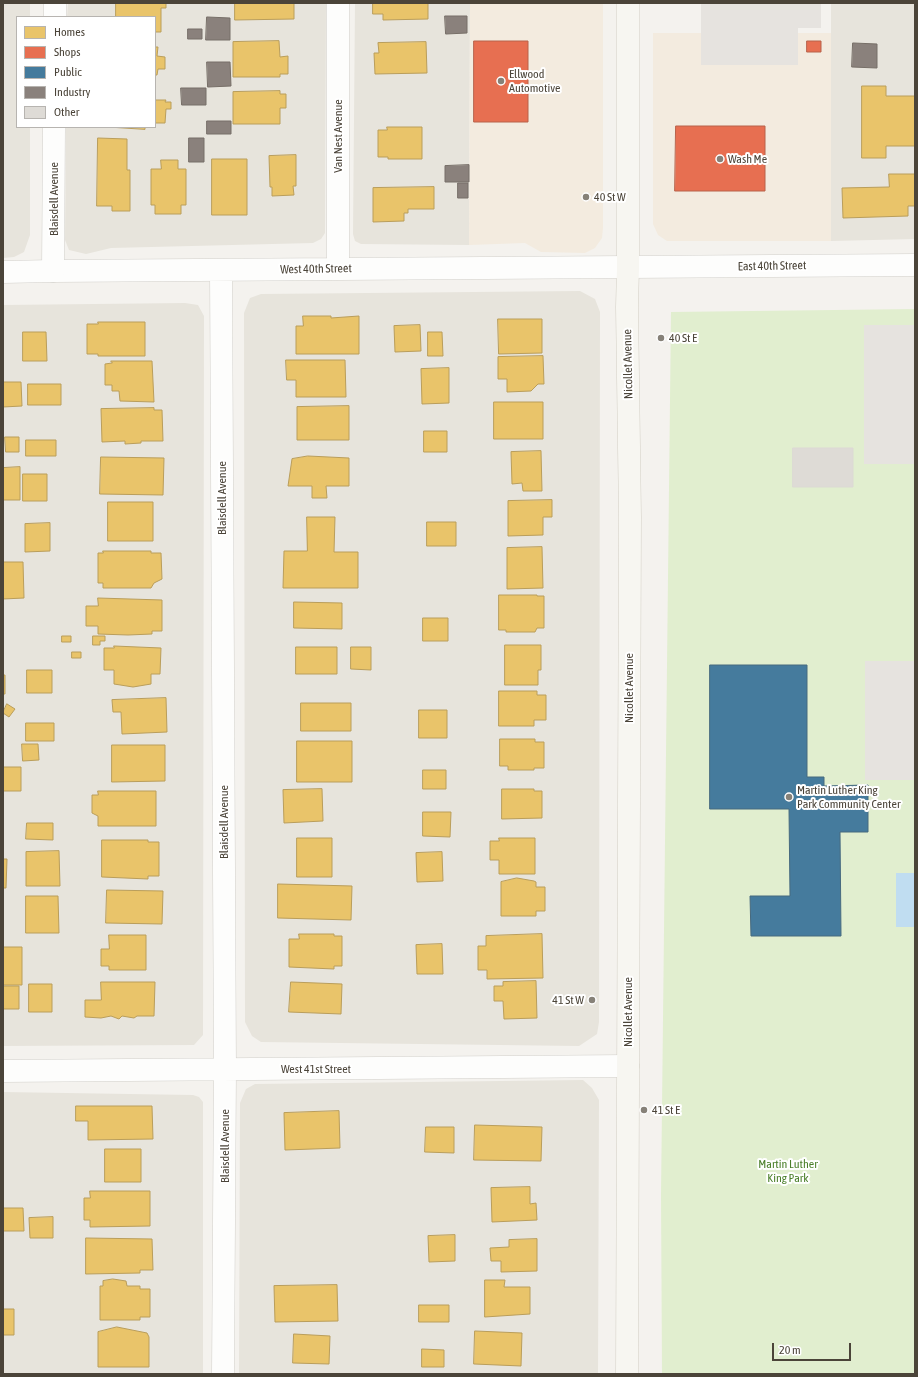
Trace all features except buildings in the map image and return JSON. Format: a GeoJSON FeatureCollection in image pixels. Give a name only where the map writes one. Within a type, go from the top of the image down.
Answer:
{"type":"FeatureCollection","features":[{"type":"Feature","properties":{"kind":"main road","name":"Nicollet Avenue"},"geometry":{"type":"LineString","coordinates":[[627,1374],[630,541],[627,307],[628,3]]}},
{"type":"Feature","properties":{"kind":"street"},"geometry":{"type":"LineString","coordinates":[[55,3],[55,16]]}},
{"type":"Feature","properties":{"kind":"street","name":"Van Nest Avenue"},"geometry":{"type":"LineString","coordinates":[[338,3],[338,268]]}},
{"type":"Feature","properties":{"kind":"street","name":"Blaisdell Avenue"},"geometry":{"type":"LineString","coordinates":[[53,271],[54,128]]}},
{"type":"Feature","properties":{"kind":"street","name":"East 40th Street"},"geometry":{"type":"LineString","coordinates":[[628,268],[915,265]]}},
{"type":"Feature","properties":{"kind":"street","name":"West 40th Street"},"geometry":{"type":"LineString","coordinates":[[3,272],[338,268],[628,268]]}},
{"type":"Feature","properties":{"kind":"street","name":"Blaisdell Avenue"},"geometry":{"type":"LineString","coordinates":[[221,270],[225,1070],[223,1374]]}},
{"type":"Feature","properties":{"kind":"street","name":"West 41st Street"},"geometry":{"type":"LineString","coordinates":[[3,1072],[628,1066]]}},
{"type":"Feature","properties":{"kind":"shaded area"},"geometry":{"type":"Polygon","coordinates":[[[3,3],[30,3],[30,16],[16,16],[16,128],[30,128],[30,235],[24,252],[14,257],[3,258],[3,3]]]}},
{"type":"Feature","properties":{"kind":"shaded area"},"geometry":{"type":"Polygon","coordinates":[[[68,3],[326,3],[325,233],[321,239],[313,243],[111,248],[86,254],[69,250],[65,240],[66,128],[156,128],[156,16],[67,16],[68,3]]]}},
{"type":"Feature","properties":{"kind":"shaded area"},"geometry":{"type":"Polygon","coordinates":[[[355,3],[470,3],[469,245],[361,244],[355,241],[353,234],[355,3]]]}},
{"type":"Feature","properties":{"kind":"shaded area"},"geometry":{"type":"Polygon","coordinates":[[[470,3],[603,3],[603,228],[602,238],[595,248],[585,253],[541,252],[525,243],[469,245],[470,3]]]}},
{"type":"Feature","properties":{"kind":"shaded area"},"geometry":{"type":"Polygon","coordinates":[[[701,3],[821,3],[821,28],[798,28],[798,65],[701,65],[701,3]]]}},
{"type":"Feature","properties":{"kind":"shaded area"},"geometry":{"type":"Polygon","coordinates":[[[831,3],[915,3],[915,239],[831,241],[831,3]]]}},
{"type":"Feature","properties":{"kind":"shaded area"},"geometry":{"type":"Polygon","coordinates":[[[653,33],[831,33],[831,241],[667,241],[658,235],[653,224],[653,33]]]}},
{"type":"Feature","properties":{"kind":"shaded area"},"geometry":{"type":"Polygon","coordinates":[[[580,291],[595,299],[600,312],[599,1022],[597,1034],[579,1046],[261,1042],[252,1036],[245,1022],[244,313],[250,298],[261,294],[580,291]]]}},
{"type":"Feature","properties":{"kind":"shaded area"},"geometry":{"type":"Polygon","coordinates":[[[185,303],[198,305],[204,316],[203,1035],[194,1045],[3,1046],[3,305],[185,303]]]}},
{"type":"Feature","properties":{"kind":"shaded area"},"geometry":{"type":"Polygon","coordinates":[[[864,325],[915,325],[915,464],[864,464],[864,325]]]}},
{"type":"Feature","properties":{"kind":"shaded area"},"geometry":{"type":"Polygon","coordinates":[[[865,661],[915,661],[915,780],[865,780],[865,661]]]}},
{"type":"Feature","properties":{"kind":"shaded area"},"geometry":{"type":"Polygon","coordinates":[[[583,1080],[592,1088],[599,1100],[598,1374],[239,1374],[240,1103],[246,1089],[255,1084],[583,1080]]]}},
{"type":"Feature","properties":{"kind":"shaded area"},"geometry":{"type":"Polygon","coordinates":[[[3,1092],[193,1095],[199,1097],[203,1102],[203,1374],[3,1374],[3,1092]]]}},
{"type":"Feature","properties":{"kind":"green space","name":"Martin Luther King Park"},"geometry":{"type":"Polygon","coordinates":[[[915,309],[915,1374],[662,1374],[661,1195],[671,312],[915,309]]]}},
{"type":"Feature","properties":{"kind":"water"},"geometry":{"type":"Polygon","coordinates":[[[896,873],[915,873],[915,927],[896,927],[896,873]]]}},
{"type":"Feature","properties":{"kind":"place","name":"Ellwood Automotive"},"geometry":{"type":"Point","coordinates":[501,81]}},
{"type":"Feature","properties":{"kind":"place","name":"Wash Me"},"geometry":{"type":"Point","coordinates":[720,159]}},
{"type":"Feature","properties":{"kind":"place","name":"40 St W"},"geometry":{"type":"Point","coordinates":[586,197]}},
{"type":"Feature","properties":{"kind":"place","name":"40 St E"},"geometry":{"type":"Point","coordinates":[661,338]}},
{"type":"Feature","properties":{"kind":"place","name":"Martin Luther King Park Community Center"},"geometry":{"type":"Point","coordinates":[789,797]}},
{"type":"Feature","properties":{"kind":"place","name":"41 St W"},"geometry":{"type":"Point","coordinates":[592,1000]}},
{"type":"Feature","properties":{"kind":"place","name":"41 St E"},"geometry":{"type":"Point","coordinates":[644,1110]}}]}
